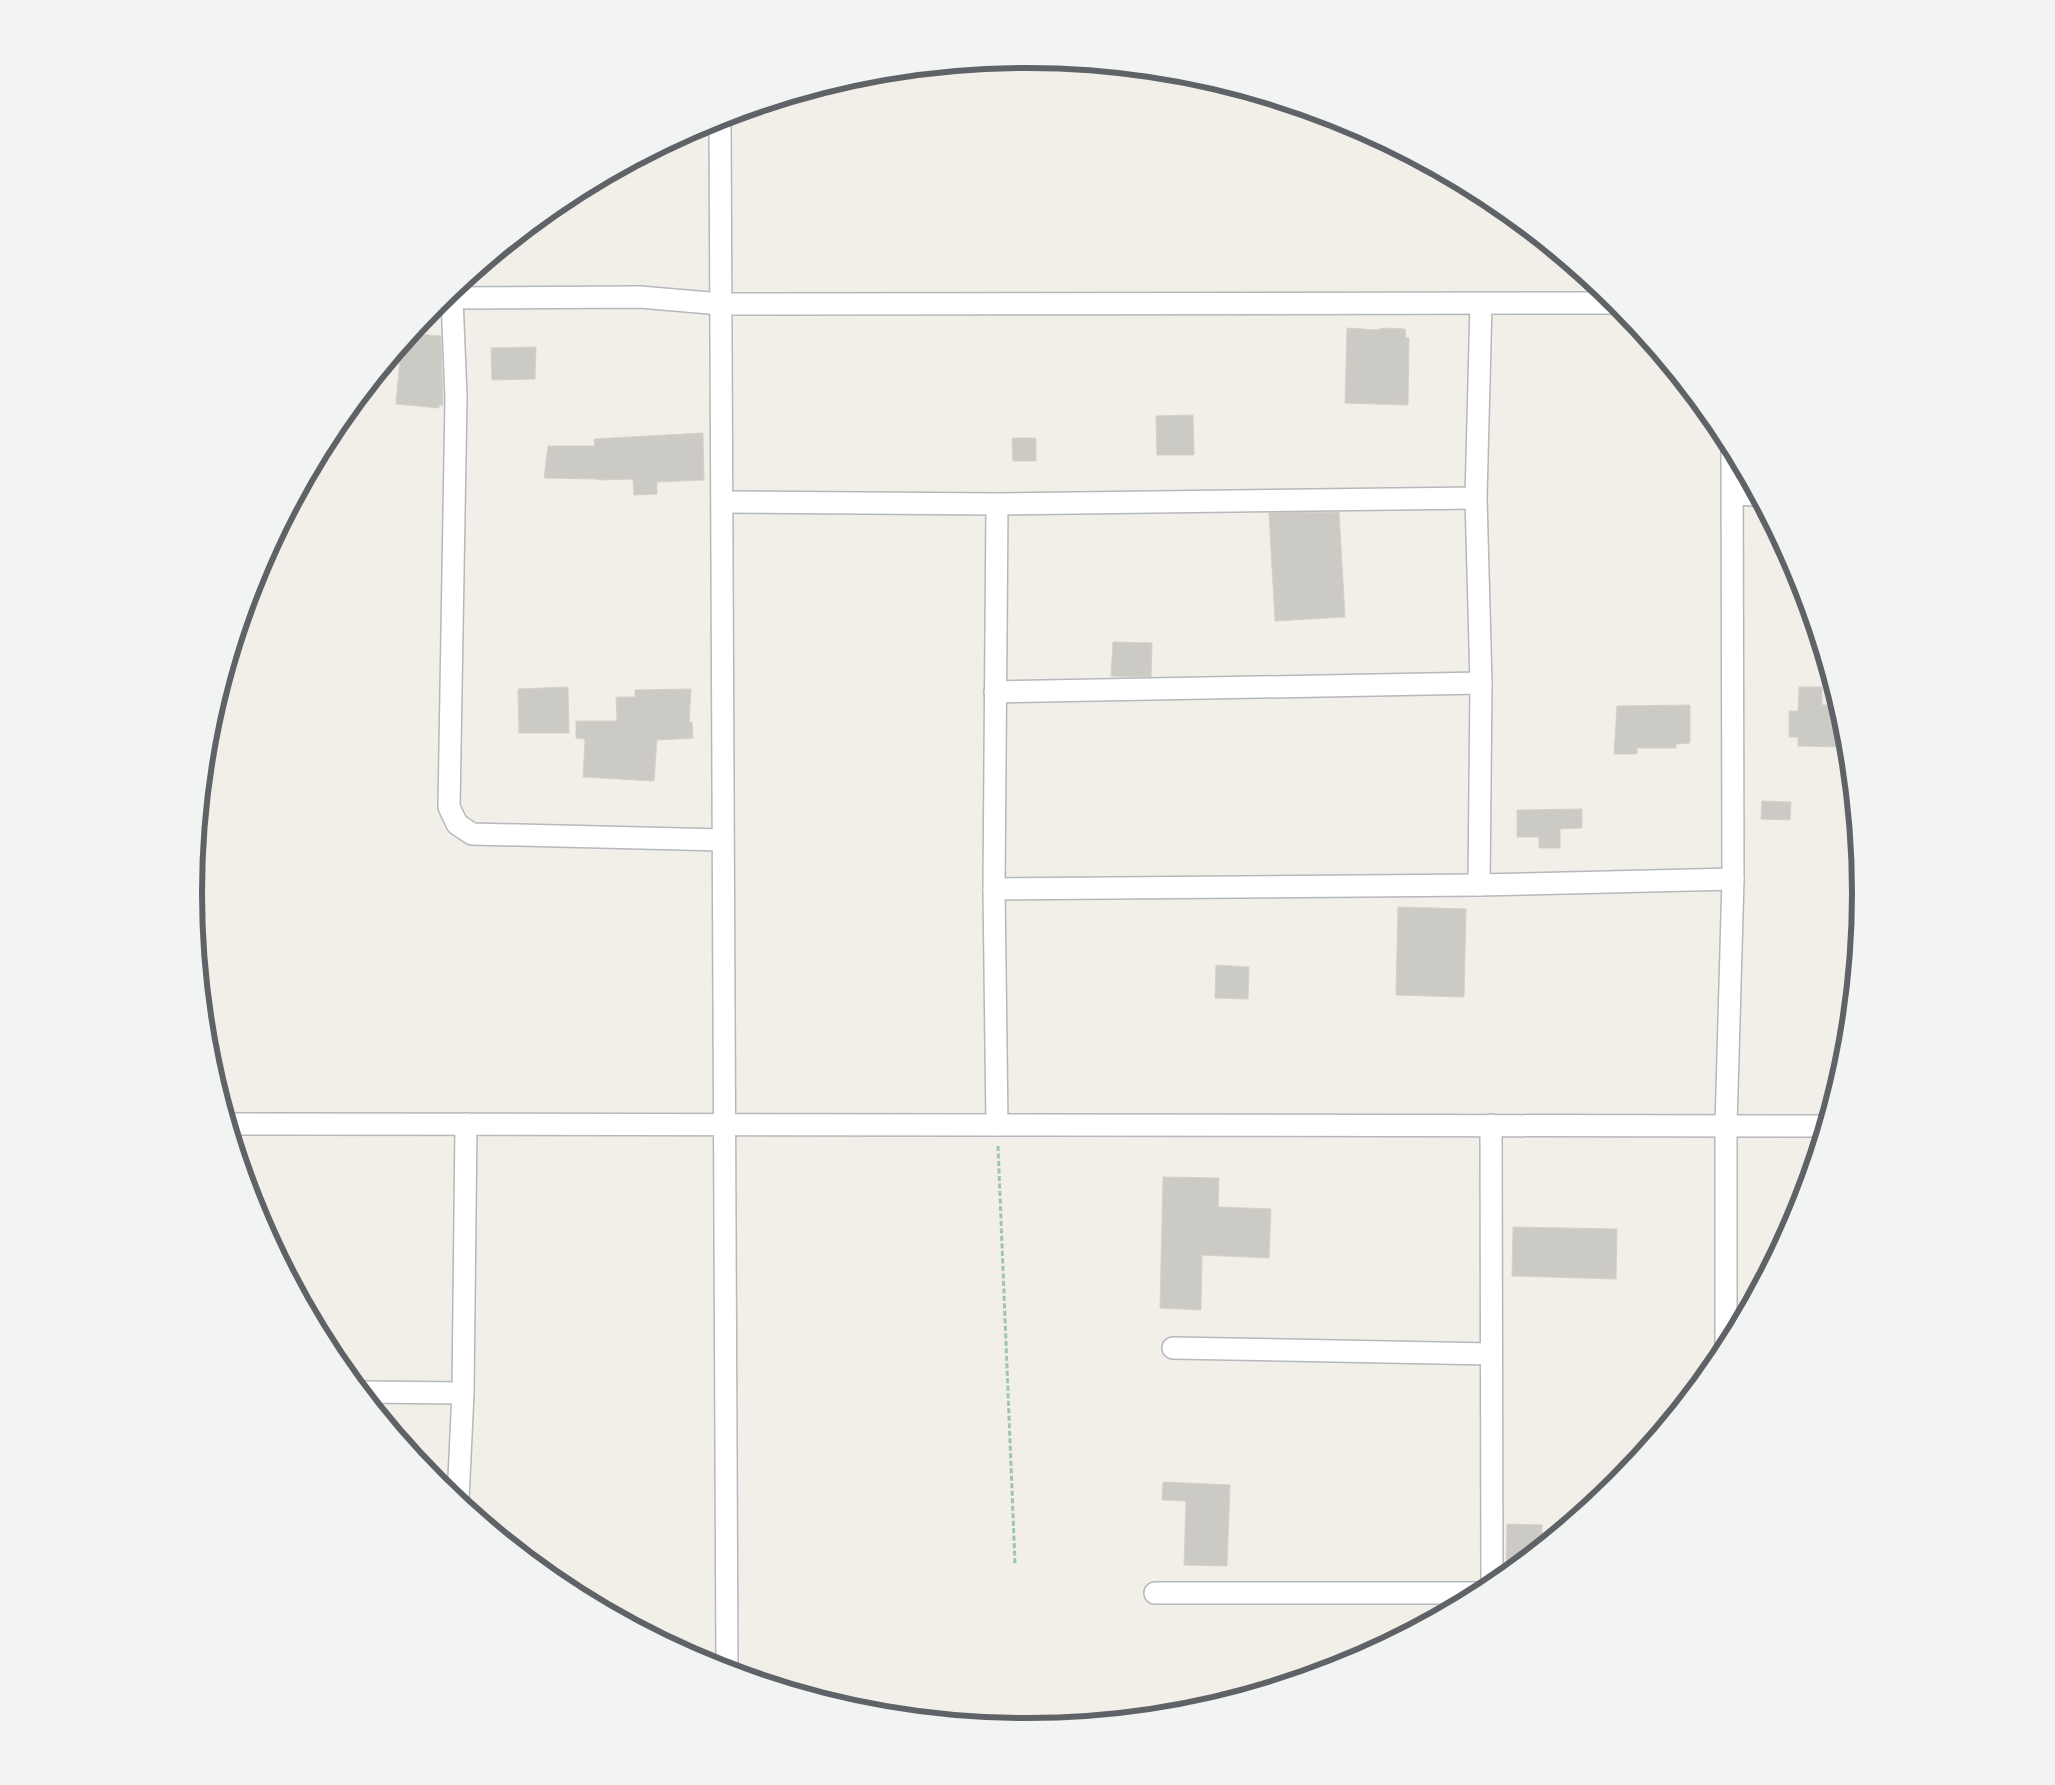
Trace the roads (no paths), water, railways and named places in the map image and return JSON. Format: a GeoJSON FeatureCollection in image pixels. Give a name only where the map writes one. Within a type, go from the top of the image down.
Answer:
{"type":"FeatureCollection","features":[{"type":"Feature","properties":{"kind":"street"},"geometry":{"type":"LineString","coordinates":[[720,127],[727,1661]]}},
{"type":"Feature","properties":{"kind":"street"},"geometry":{"type":"LineString","coordinates":[[456,298],[640,297],[721,304],[1604,302]]}},
{"type":"Feature","properties":{"kind":"street"},"geometry":{"type":"LineString","coordinates":[[1479,885],[1481,683],[1476,498],[1481,303]]}},
{"type":"Feature","properties":{"kind":"street"},"geometry":{"type":"LineString","coordinates":[[449,305],[456,397],[449,807],[457,824],[472,834],[723,840]]}},
{"type":"Feature","properties":{"kind":"street"},"geometry":{"type":"LineString","coordinates":[[1726,1330],[1726,1126],[1733,879],[1732,465]]}},
{"type":"Feature","properties":{"kind":"street"},"geometry":{"type":"LineString","coordinates":[[1733,494],[1750,495]]}},
{"type":"Feature","properties":{"kind":"street"},"geometry":{"type":"LineString","coordinates":[[722,502],[997,504],[1476,498]]}},
{"type":"Feature","properties":{"kind":"street"},"geometry":{"type":"LineString","coordinates":[[997,504],[994,889],[997,1125]]}},
{"type":"Feature","properties":{"kind":"street"},"geometry":{"type":"LineString","coordinates":[[995,692],[1481,683]]}},
{"type":"Feature","properties":{"kind":"street"},"geometry":{"type":"LineString","coordinates":[[994,889],[1479,885],[1733,879]]}},
{"type":"Feature","properties":{"kind":"street"},"geometry":{"type":"LineString","coordinates":[[236,1124],[1818,1126]]}},
{"type":"Feature","properties":{"kind":"street"},"geometry":{"type":"LineString","coordinates":[[458,1489],[463,1393],[466,1124]]}},
{"type":"Feature","properties":{"kind":"street"},"geometry":{"type":"LineString","coordinates":[[1491,1125],[1492,1574]]}},
{"type":"Feature","properties":{"kind":"street"},"geometry":{"type":"LineString","coordinates":[[1173,1348],[1491,1354]]}},
{"type":"Feature","properties":{"kind":"street"},"geometry":{"type":"LineString","coordinates":[[371,1392],[463,1393]]}},
{"type":"Feature","properties":{"kind":"street"},"geometry":{"type":"LineString","coordinates":[[1155,1593],[1461,1594]]}}]}
